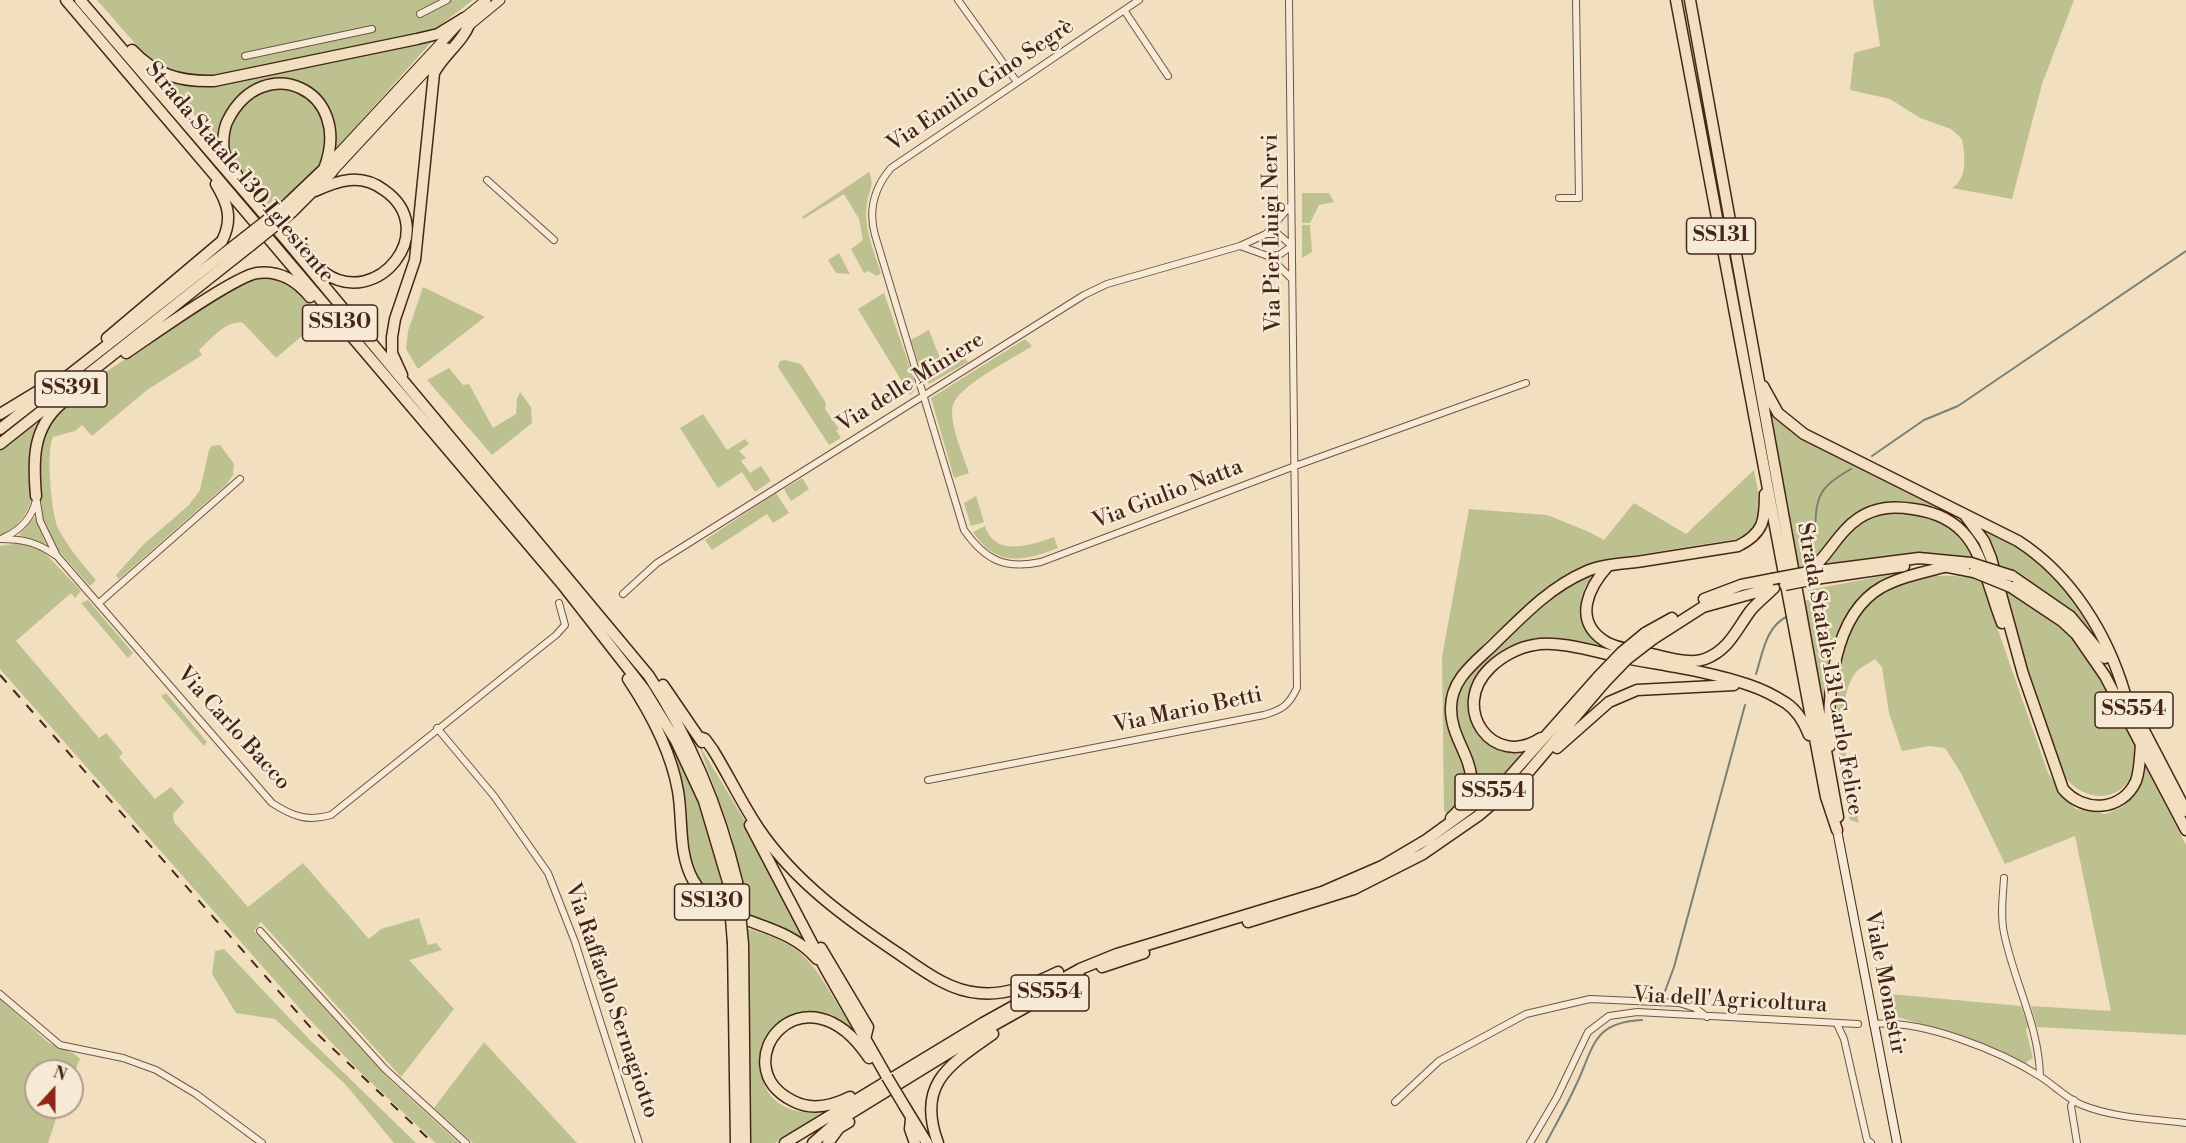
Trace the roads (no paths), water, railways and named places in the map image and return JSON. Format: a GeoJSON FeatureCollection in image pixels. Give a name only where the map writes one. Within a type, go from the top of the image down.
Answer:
{"type":"FeatureCollection","features":[{"type":"Feature","properties":{"kind":"highway","name":"Strada Statale 130 Iglesiente"},"geometry":{"type":"LineString","coordinates":[[66,0],[562,584],[612,647]]}},
{"type":"Feature","properties":{"kind":"highway","name":"Strada Statale 130 Iglesiente"},"geometry":{"type":"LineString","coordinates":[[80,0],[249,196],[619,638]]}},
{"type":"Feature","properties":{"kind":"highway","name":"Strada Statale 131 Carlo Felice"},"geometry":{"type":"LineString","coordinates":[[1676,0],[1830,797],[1838,818],[1837,830]]}},
{"type":"Feature","properties":{"kind":"highway","name":"Strada Statale 131 Carlo Felice"},"geometry":{"type":"LineString","coordinates":[[1690,0],[1830,797]]}},
{"type":"Feature","properties":{"kind":"highway"},"geometry":{"type":"LineString","coordinates":[[94,16],[107,22],[150,67],[165,75],[195,81],[214,81],[417,39],[438,34],[467,21]]}},
{"type":"Feature","properties":{"kind":"highway"},"geometry":{"type":"LineString","coordinates":[[408,388],[392,354],[392,337],[395,319],[415,260],[434,73],[442,59],[465,35],[467,21]]}},
{"type":"Feature","properties":{"kind":"highway"},"geometry":{"type":"LineString","coordinates":[[249,196],[224,150],[225,126],[233,109],[245,96],[265,87],[284,83],[307,91],[324,108],[331,127],[328,169]]}},
{"type":"Feature","properties":{"kind":"highway"},"geometry":{"type":"LineString","coordinates":[[203,160],[228,205],[228,224],[222,241],[135,311],[105,340],[104,354],[120,357],[230,286],[256,273],[272,273],[287,278],[302,287],[333,323],[349,333]]}},
{"type":"Feature","properties":{"kind":"highway","name":"SS391"},"geometry":{"type":"LineString","coordinates":[[0,429],[66,377],[104,354],[289,208],[315,191],[328,169]]}},
{"type":"Feature","properties":{"kind":"highway","name":"SS391"},"geometry":{"type":"LineString","coordinates":[[289,208],[328,169]]}},
{"type":"Feature","properties":{"kind":"highway"},"geometry":{"type":"LineString","coordinates":[[286,240],[296,242],[326,274],[355,281],[374,278],[390,269],[402,251],[407,233],[404,213],[390,194],[381,187],[364,180],[351,179],[340,180],[315,191]]}},
{"type":"Feature","properties":{"kind":"highway"},"geometry":{"type":"LineString","coordinates":[[1752,350],[1757,355],[1767,397],[1785,419],[1804,434],[2018,541],[2043,557],[2076,594],[2118,671],[2125,694]]}},
{"type":"Feature","properties":{"kind":"highway","name":"SS391"},"geometry":{"type":"LineString","coordinates":[[0,444],[72,388],[104,354]]}},
{"type":"Feature","properties":{"kind":"highway"},"geometry":{"type":"LineString","coordinates":[[0,414],[59,377],[66,377]]}},
{"type":"Feature","properties":{"kind":"highway"},"geometry":{"type":"LineString","coordinates":[[36,496],[33,463],[37,440],[50,415],[68,398],[72,388]]}},
{"type":"Feature","properties":{"kind":"highway"},"geometry":{"type":"LineString","coordinates":[[1426,840],[1457,812],[1467,797],[1471,779],[1469,760],[1454,727],[1451,710],[1453,690],[1465,671],[1550,593],[1586,571],[1738,546],[1752,539],[1765,516],[1766,472]]}},
{"type":"Feature","properties":{"kind":"highway"},"geometry":{"type":"LineString","coordinates":[[1812,576],[1856,520],[1873,510],[1897,507],[1941,516],[1955,523],[1973,542],[2063,789],[2082,804],[2100,807],[2125,796],[2136,780],[2141,744]]}},
{"type":"Feature","properties":{"kind":"highway"},"geometry":{"type":"LineString","coordinates":[[1963,513],[1984,541],[2023,674]]}},
{"type":"Feature","properties":{"kind":"highway","name":"SS554"},"geometry":{"type":"LineString","coordinates":[[835,1117],[867,1094],[1048,985],[1117,954],[1322,892],[1382,866],[1426,840],[1502,785],[1601,680],[1627,659],[1649,636],[1702,607],[1812,576],[1919,558],[1972,568],[2011,582],[2070,616],[2099,649],[2186,811]]}},
{"type":"Feature","properties":{"kind":"highway","name":"SS554"},"geometry":{"type":"LineString","coordinates":[[1812,576],[1914,564],[1972,568]]}},
{"type":"Feature","properties":{"kind":"highway"},"geometry":{"type":"LineString","coordinates":[[1608,566],[1588,593],[1587,618],[1593,631],[1604,641],[1617,646],[1679,660],[1702,660],[1722,651],[1752,610],[1777,584]]}},
{"type":"Feature","properties":{"kind":"highway"},"geometry":{"type":"LineString","coordinates":[[1552,731],[1535,742],[1514,747],[1499,745],[1482,730],[1474,715],[1474,694],[1491,667],[1510,654],[1536,644],[1575,648],[1749,685],[1785,702],[1805,723],[1820,788],[1830,797],[1837,785],[1831,749],[1830,717],[1835,664],[1844,631],[1860,606],[1880,588],[1910,575],[1948,566]]}},
{"type":"Feature","properties":{"kind":"highway","name":"SS554"},"geometry":{"type":"LineString","coordinates":[[2011,582],[2076,634],[2105,676],[2186,830]]}},
{"type":"Feature","properties":{"kind":"highway"},"geometry":{"type":"LineString","coordinates":[[619,638],[672,712],[698,763],[726,835],[738,943],[745,1143]]}},
{"type":"Feature","properties":{"kind":"highway","name":"SS130"},"geometry":{"type":"LineString","coordinates":[[619,638],[629,641],[699,736],[814,944],[865,1039],[873,1059]]}},
{"type":"Feature","properties":{"kind":"highway"},"geometry":{"type":"LineString","coordinates":[[612,647],[662,716],[685,759],[704,801],[732,882]]}},
{"type":"Feature","properties":{"kind":"highway","name":"SS130"},"geometry":{"type":"LineString","coordinates":[[612,647],[617,661],[638,693],[671,764],[678,793],[683,848],[693,880],[705,896],[719,908],[792,936],[825,968]]}},
{"type":"Feature","properties":{"kind":"highway","name":"SS554"},"geometry":{"type":"LineString","coordinates":[[835,1117],[883,1093],[1059,988],[1110,964],[1354,889],[1423,854],[1478,816],[1525,776],[1601,680]]}},
{"type":"Feature","properties":{"kind":"highway"},"geometry":{"type":"LineString","coordinates":[[1525,776],[1610,702],[1637,690],[1749,685]]}},
{"type":"Feature","properties":{"kind":"highway"},"geometry":{"type":"LineString","coordinates":[[699,736],[705,739],[713,750],[760,829],[810,888],[858,927],[946,983],[978,993],[996,994],[1019,989],[1092,957],[1117,954]]}},
{"type":"Feature","properties":{"kind":"highway"},"geometry":{"type":"LineString","coordinates":[[736,1143],[738,943]]}},
{"type":"Feature","properties":{"kind":"highway"},"geometry":{"type":"LineString","coordinates":[[814,944],[822,948],[853,1000],[867,1027],[865,1039]]}},
{"type":"Feature","properties":{"kind":"highway"},"geometry":{"type":"LineString","coordinates":[[938,1143],[932,1126],[930,1104],[935,1086],[944,1072],[1001,1028],[1040,1005],[1059,988]]}},
{"type":"Feature","properties":{"kind":"highway"},"geometry":{"type":"LineString","coordinates":[[867,1094],[857,1093],[828,1106],[811,1107],[782,1096],[771,1082],[766,1067],[766,1052],[772,1036],[783,1025],[813,1016],[843,1028],[887,1077],[927,1143]]}},
{"type":"Feature","properties":{"kind":"highway"},"geometry":{"type":"LineString","coordinates":[[828,1143],[840,1128],[879,1103],[883,1093]]}},
{"type":"Feature","properties":{"kind":"highway"},"geometry":{"type":"LineString","coordinates":[[785,1143],[835,1117]]}},
{"type":"Feature","properties":{"kind":"highway"},"geometry":{"type":"LineString","coordinates":[[813,1143],[835,1117]]}},
{"type":"Feature","properties":{"kind":"highway"},"geometry":{"type":"LineString","coordinates":[[912,1119],[910,1129],[915,1143]]}},
{"type":"Feature","properties":{"kind":"main road"},"geometry":{"type":"LineString","coordinates":[[328,169],[486,0]]}},
{"type":"Feature","properties":{"kind":"main road"},"geometry":{"type":"LineString","coordinates":[[467,21],[500,0]]}},
{"type":"Feature","properties":{"kind":"main road","name":"Viale Monastir"},"geometry":{"type":"LineString","coordinates":[[1837,830],[1897,1143]]}},
{"type":"Feature","properties":{"kind":"street"},"geometry":{"type":"LineString","coordinates":[[420,14],[447,0]]}},
{"type":"Feature","properties":{"kind":"street"},"geometry":{"type":"LineString","coordinates":[[958,0],[1017,82]]}},
{"type":"Feature","properties":{"kind":"street","name":"Via Emilio Gino Segrè"},"geometry":{"type":"LineString","coordinates":[[924,395],[872,225],[873,202],[883,179],[891,168],[1139,0]]}},
{"type":"Feature","properties":{"kind":"street","name":"Via Pier Luigi Nervi"},"geometry":{"type":"LineString","coordinates":[[1288,0],[1294,466]]}},
{"type":"Feature","properties":{"kind":"street"},"geometry":{"type":"LineString","coordinates":[[1559,198],[1579,198],[1576,0]]}},
{"type":"Feature","properties":{"kind":"street"},"geometry":{"type":"LineString","coordinates":[[1124,10],[1168,76]]}},
{"type":"Feature","properties":{"kind":"street"},"geometry":{"type":"LineString","coordinates":[[244,56],[372,29]]}},
{"type":"Feature","properties":{"kind":"street"},"geometry":{"type":"LineString","coordinates":[[487,180],[554,240]]}},
{"type":"Feature","properties":{"kind":"street","name":"Via delle Miniere"},"geometry":{"type":"LineString","coordinates":[[623,594],[657,563],[1084,296],[1107,284],[1240,246],[1266,234],[1290,206]]}},
{"type":"Feature","properties":{"kind":"street"},"geometry":{"type":"LineString","coordinates":[[1266,234],[1278,234],[1292,246],[1279,255],[1268,256]]}},
{"type":"Feature","properties":{"kind":"street"},"geometry":{"type":"LineString","coordinates":[[1240,246],[1268,256],[1292,278]]}},
{"type":"Feature","properties":{"kind":"street","name":"Via Giulio Natta"},"geometry":{"type":"LineString","coordinates":[[924,395],[964,530],[976,547],[998,562],[1021,566],[1041,562],[1294,466],[1526,383]]}},
{"type":"Feature","properties":{"kind":"street","name":"Via Mario Betti"},"geometry":{"type":"LineString","coordinates":[[928,780],[1282,710],[1290,702],[1297,688],[1299,670],[1294,466]]}},
{"type":"Feature","properties":{"kind":"street"},"geometry":{"type":"LineString","coordinates":[[99,603],[240,479]]}},
{"type":"Feature","properties":{"kind":"street"},"geometry":{"type":"LineString","coordinates":[[0,539],[20,528],[33,513],[36,496]]}},
{"type":"Feature","properties":{"kind":"street"},"geometry":{"type":"LineString","coordinates":[[36,496],[40,521],[57,556]]}},
{"type":"Feature","properties":{"kind":"street"},"geometry":{"type":"LineString","coordinates":[[0,539],[22,539],[33,542],[57,556]]}},
{"type":"Feature","properties":{"kind":"street","name":"Via Carlo Bacco"},"geometry":{"type":"LineString","coordinates":[[57,556],[272,803],[288,813],[303,818],[318,819],[331,815],[556,635],[565,625],[559,603]]}},
{"type":"Feature","properties":{"kind":"street","name":"Via Raffaello Sernagiotto"},"geometry":{"type":"LineString","coordinates":[[437,728],[494,796],[548,873],[575,942],[639,1143]]}},
{"type":"Feature","properties":{"kind":"street"},"geometry":{"type":"LineString","coordinates":[[2004,878],[2001,913],[2004,933],[2029,1013],[2040,1057],[2040,1076]]}},
{"type":"Feature","properties":{"kind":"street"},"geometry":{"type":"LineString","coordinates":[[260,931],[386,1070],[466,1143]]}},
{"type":"Feature","properties":{"kind":"street"},"geometry":{"type":"LineString","coordinates":[[0,994],[60,1046],[123,1058],[156,1070],[196,1094],[262,1143]]}},
{"type":"Feature","properties":{"kind":"street"},"geometry":{"type":"LineString","coordinates":[[1395,1102],[1439,1061],[1526,1014],[1590,999],[1679,1004],[1695,1008],[1708,1017]]}},
{"type":"Feature","properties":{"kind":"street","name":"Via dell'Agricoltura"},"geometry":{"type":"LineString","coordinates":[[1530,1143],[1557,1097],[1588,1032],[1609,1016],[1637,1012],[1858,1024]]}},
{"type":"Feature","properties":{"kind":"street"},"geometry":{"type":"LineString","coordinates":[[1837,1024],[1844,1039],[1867,1140],[1870,1143]]}},
{"type":"Feature","properties":{"kind":"street"},"geometry":{"type":"LineString","coordinates":[[1873,1024],[1893,1024],[1931,1031],[1990,1051],[2040,1076],[2083,1106],[2186,1123]]}},
{"type":"Feature","properties":{"kind":"street"},"geometry":{"type":"LineString","coordinates":[[2073,1100],[2071,1106],[2077,1143]]}},
{"type":"Feature","properties":{"kind":"waterway"},"geometry":{"type":"LineString","coordinates":[[1872,456],[1924,420],[1958,406],[2186,251]]}},
{"type":"Feature","properties":{"kind":"waterway"},"geometry":{"type":"LineString","coordinates":[[1815,533],[1816,510],[1821,494],[1832,482],[1851,469]]}},
{"type":"Feature","properties":{"kind":"waterway"},"geometry":{"type":"LineString","coordinates":[[1756,674],[1770,633],[1781,620],[1788,616]]}},
{"type":"Feature","properties":{"kind":"waterway"},"geometry":{"type":"LineString","coordinates":[[1664,994],[1674,967],[1745,705]]}},
{"type":"Feature","properties":{"kind":"waterway"},"geometry":{"type":"LineString","coordinates":[[1546,1143],[1597,1039],[1613,1026],[1642,1020]]}},
{"type":"Feature","properties":{"kind":"railway"},"geometry":{"type":"LineString","coordinates":[[0,675],[311,1028],[433,1143]]}}]}
